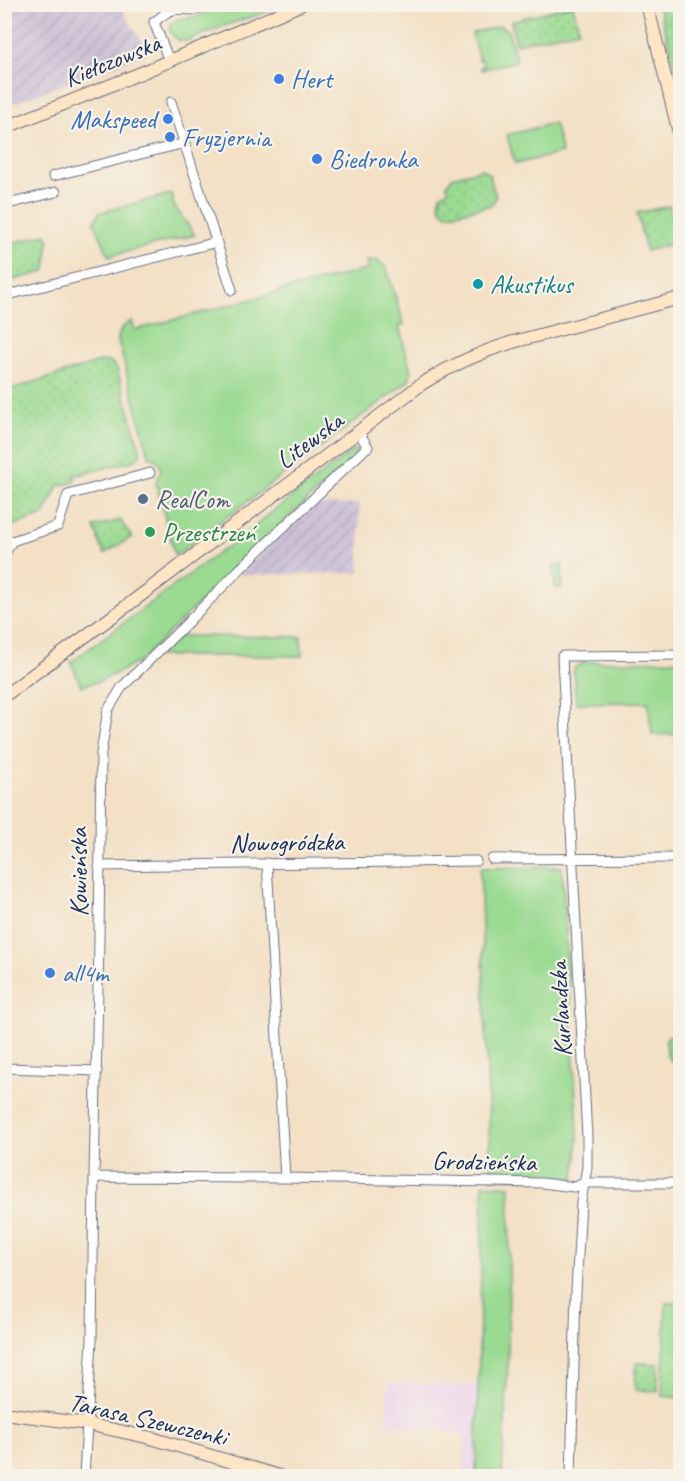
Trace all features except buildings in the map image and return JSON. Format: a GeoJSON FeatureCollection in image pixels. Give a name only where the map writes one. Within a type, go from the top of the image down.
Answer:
{"type":"FeatureCollection","features":[{"type":"Feature","properties":{"kind":"street"},"geometry":{"type":"LineString","coordinates":[[169,61],[154,22],[170,11],[201,9],[207,4]]}},
{"type":"Feature","properties":{"kind":"street","name":"Kiełczowska"},"geometry":{"type":"LineString","coordinates":[[4,128],[302,4]]}},
{"type":"Feature","properties":{"kind":"street"},"geometry":{"type":"LineString","coordinates":[[647,4],[681,137]]}},
{"type":"Feature","properties":{"kind":"street"},"geometry":{"type":"LineString","coordinates":[[171,102],[232,290]]}},
{"type":"Feature","properties":{"kind":"street"},"geometry":{"type":"LineString","coordinates":[[53,176],[185,143]]}},
{"type":"Feature","properties":{"kind":"street"},"geometry":{"type":"LineString","coordinates":[[4,206],[56,192]]}},
{"type":"Feature","properties":{"kind":"street"},"geometry":{"type":"LineString","coordinates":[[4,296],[216,242]]}},
{"type":"Feature","properties":{"kind":"street","name":"Litewska"},"geometry":{"type":"LineString","coordinates":[[4,696],[182,565],[358,431],[444,370],[480,353],[524,339],[681,298]]}},
{"type":"Feature","properties":{"kind":"street","name":"Kowieńska"},"geometry":{"type":"LineString","coordinates":[[84,1476],[92,1340],[100,753],[108,710],[123,687],[241,568],[368,447],[358,431]]}},
{"type":"Feature","properties":{"kind":"street"},"geometry":{"type":"LineString","coordinates":[[4,555],[12,541],[58,526],[68,495],[150,473]]}},
{"type":"Feature","properties":{"kind":"street","name":"Kurlandzka"},"geometry":{"type":"LineString","coordinates":[[571,1476],[576,1292],[581,1202],[587,1167],[587,1137],[562,657],[681,655]]}},
{"type":"Feature","properties":{"kind":"street"},"geometry":{"type":"LineString","coordinates":[[492,859],[681,858]]}},
{"type":"Feature","properties":{"kind":"street","name":"Nowogródzka"},"geometry":{"type":"LineString","coordinates":[[99,866],[476,861]]}},
{"type":"Feature","properties":{"kind":"street"},"geometry":{"type":"LineString","coordinates":[[267,863],[285,1178]]}},
{"type":"Feature","properties":{"kind":"street"},"geometry":{"type":"LineString","coordinates":[[4,1068],[97,1071]]}},
{"type":"Feature","properties":{"kind":"street","name":"Grodzieńska"},"geometry":{"type":"LineString","coordinates":[[94,1177],[542,1182],[573,1187],[585,1182],[681,1183]]}},
{"type":"Feature","properties":{"kind":"street","name":"Tarasa Szewczenki"},"geometry":{"type":"LineString","coordinates":[[4,1413],[87,1424],[152,1438],[279,1476]]}},
{"type":"Feature","properties":{"kind":"shaded area"},"geometry":{"type":"Polygon","coordinates":[[[5,4],[119,5],[148,51],[8,105],[4,96],[5,4]]]}},
{"type":"Feature","properties":{"kind":"shaded area"},"geometry":{"type":"Polygon","coordinates":[[[359,504],[360,573],[238,575],[310,505],[359,504]]]}},
{"type":"Feature","properties":{"kind":"shaded area"},"geometry":{"type":"Polygon","coordinates":[[[388,1383],[478,1385],[476,1476],[464,1476],[465,1434],[430,1427],[387,1425],[388,1383]]]}},
{"type":"Feature","properties":{"kind":"green space"},"geometry":{"type":"Polygon","coordinates":[[[218,4],[279,5],[187,41],[178,40],[170,32],[170,25],[178,19],[203,15],[218,4]]]}},
{"type":"Feature","properties":{"kind":"green space"},"geometry":{"type":"Polygon","coordinates":[[[573,5],[579,30],[516,44],[511,21],[573,5]]]}},
{"type":"Feature","properties":{"kind":"green space"},"geometry":{"type":"Polygon","coordinates":[[[658,5],[680,5],[680,86],[658,5]]]}},
{"type":"Feature","properties":{"kind":"green space"},"geometry":{"type":"Polygon","coordinates":[[[500,26],[508,30],[517,61],[481,70],[484,66],[482,60],[479,60],[472,33],[500,26]]]}},
{"type":"Feature","properties":{"kind":"green space"},"geometry":{"type":"Polygon","coordinates":[[[554,123],[562,153],[515,164],[507,135],[554,123]]]}},
{"type":"Feature","properties":{"kind":"green space"},"geometry":{"type":"Polygon","coordinates":[[[482,169],[489,174],[496,197],[492,205],[446,214],[440,206],[440,201],[441,195],[448,190],[447,185],[452,177],[482,169]]]}},
{"type":"Feature","properties":{"kind":"green space"},"geometry":{"type":"Polygon","coordinates":[[[171,194],[173,204],[195,235],[109,256],[94,222],[99,213],[171,194]]]}},
{"type":"Feature","properties":{"kind":"green space"},"geometry":{"type":"Polygon","coordinates":[[[669,206],[678,242],[646,251],[637,213],[669,206]]]}},
{"type":"Feature","properties":{"kind":"green space"},"geometry":{"type":"Polygon","coordinates":[[[45,234],[49,238],[46,270],[5,282],[5,245],[45,234]]]}},
{"type":"Feature","properties":{"kind":"green space"},"geometry":{"type":"Polygon","coordinates":[[[372,260],[386,267],[404,324],[399,326],[411,372],[410,378],[175,556],[156,483],[161,469],[158,461],[149,456],[118,340],[122,328],[132,321],[135,330],[369,269],[367,261],[372,260]]]}},
{"type":"Feature","properties":{"kind":"green space"},"geometry":{"type":"Polygon","coordinates":[[[103,361],[112,363],[117,369],[141,453],[135,460],[74,476],[75,482],[58,486],[44,515],[6,528],[5,533],[5,391],[103,361]]]}},
{"type":"Feature","properties":{"kind":"green space"},"geometry":{"type":"Polygon","coordinates":[[[355,449],[357,450],[354,458],[267,537],[136,665],[100,681],[81,686],[71,662],[221,551],[247,538],[245,535],[272,512],[355,449]]]}},
{"type":"Feature","properties":{"kind":"green space"},"geometry":{"type":"Polygon","coordinates":[[[120,520],[132,537],[104,554],[94,527],[120,520]]]}},
{"type":"Feature","properties":{"kind":"green space"},"geometry":{"type":"Polygon","coordinates":[[[562,564],[562,588],[555,588],[554,565],[562,564]]]}},
{"type":"Feature","properties":{"kind":"green space"},"geometry":{"type":"Polygon","coordinates":[[[180,636],[301,637],[302,656],[157,656],[180,636]]]}},
{"type":"Feature","properties":{"kind":"green space"},"geometry":{"type":"Polygon","coordinates":[[[680,660],[680,734],[652,735],[648,702],[576,703],[574,671],[575,667],[582,662],[680,660]]]}},
{"type":"Feature","properties":{"kind":"green space"},"geometry":{"type":"Polygon","coordinates":[[[562,867],[578,1132],[574,1179],[491,1178],[480,868],[562,867]]]}},
{"type":"Feature","properties":{"kind":"green space"},"geometry":{"type":"Polygon","coordinates":[[[680,1034],[680,1061],[671,1061],[667,1056],[666,1039],[669,1036],[680,1034]]]}},
{"type":"Feature","properties":{"kind":"green space"},"geometry":{"type":"Polygon","coordinates":[[[483,1184],[510,1186],[508,1362],[502,1476],[476,1476],[483,1184]]]}},
{"type":"Feature","properties":{"kind":"green space"},"geometry":{"type":"Polygon","coordinates":[[[666,1303],[680,1303],[680,1398],[662,1396],[666,1303]]]}},
{"type":"Feature","properties":{"kind":"green space"},"geometry":{"type":"Polygon","coordinates":[[[636,1363],[658,1364],[658,1391],[635,1390],[636,1363]]]}},
{"type":"Feature","properties":{"kind":"place","name":"Hert"},"geometry":{"type":"Point","coordinates":[279,79]}},
{"type":"Feature","properties":{"kind":"place","name":"Makspeed"},"geometry":{"type":"Point","coordinates":[168,119]}},
{"type":"Feature","properties":{"kind":"place","name":"Fryzjernia"},"geometry":{"type":"Point","coordinates":[170,137]}},
{"type":"Feature","properties":{"kind":"place","name":"Biedronka"},"geometry":{"type":"Point","coordinates":[317,159]}},
{"type":"Feature","properties":{"kind":"place","name":"Akustikus"},"geometry":{"type":"Point","coordinates":[478,284]}},
{"type":"Feature","properties":{"kind":"place","name":"RealCom"},"geometry":{"type":"Point","coordinates":[143,499]}},
{"type":"Feature","properties":{"kind":"place","name":"Przestrzeń"},"geometry":{"type":"Point","coordinates":[150,532]}},
{"type":"Feature","properties":{"kind":"place","name":"all4m"},"geometry":{"type":"Point","coordinates":[50,973]}}]}
